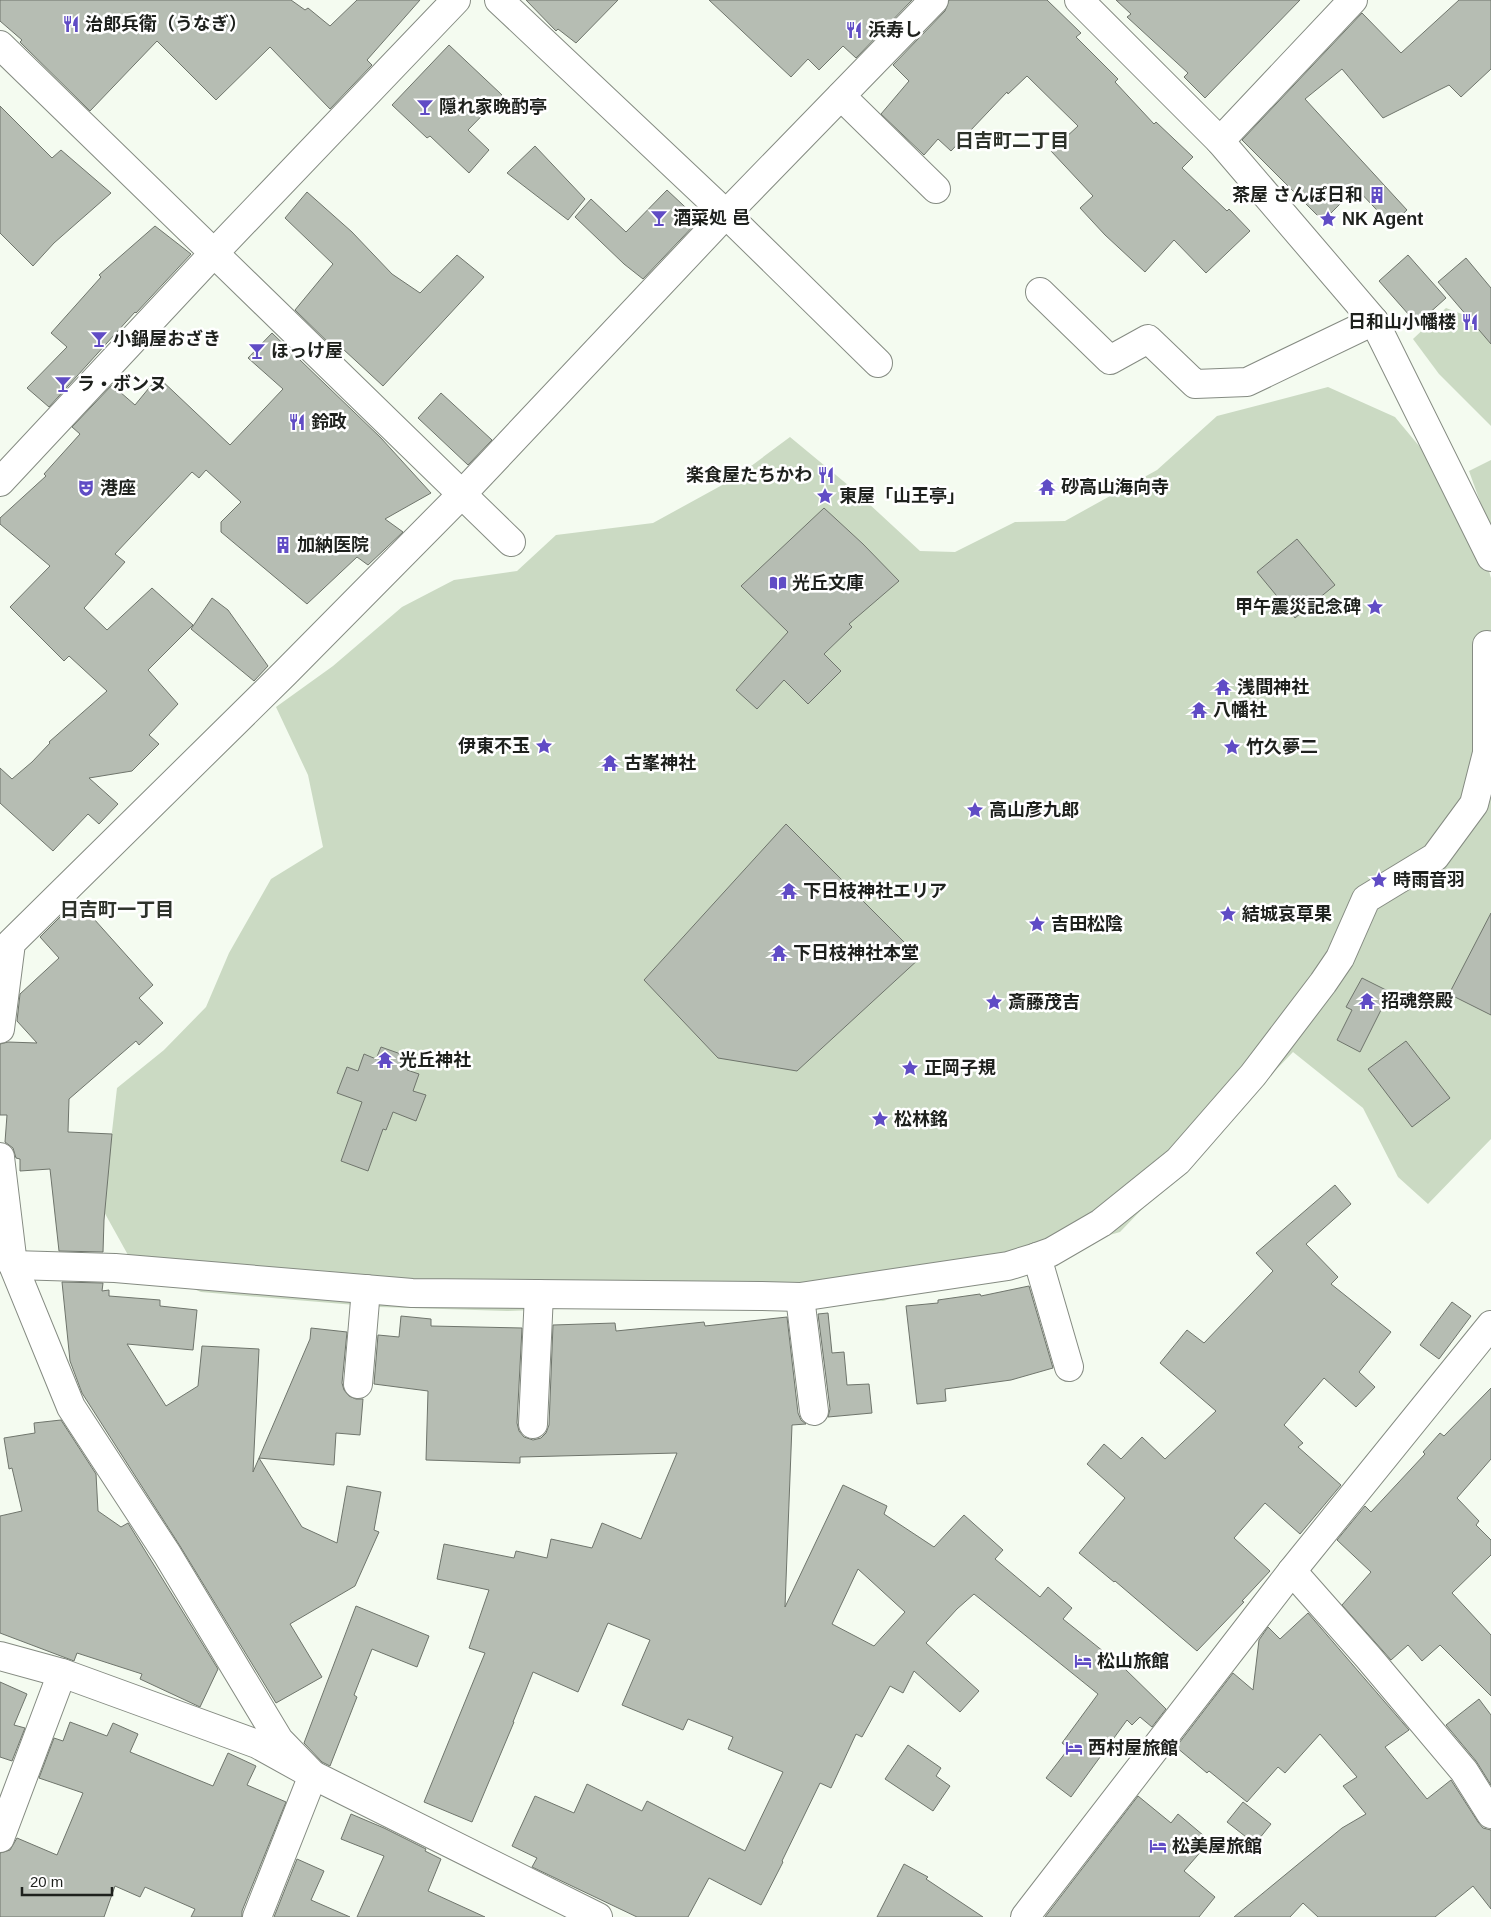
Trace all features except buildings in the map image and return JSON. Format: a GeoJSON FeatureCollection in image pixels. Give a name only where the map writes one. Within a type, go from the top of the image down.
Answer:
{"type":"FeatureCollection","features":[{"type":"Feature","properties":{"kind":"street"},"geometry":{"type":"LineString","coordinates":[[0,482],[214,253],[456,0]]}},
{"type":"Feature","properties":{"kind":"street"},"geometry":{"type":"LineString","coordinates":[[500,0],[726,214],[878,363]]}},
{"type":"Feature","properties":{"kind":"street"},"geometry":{"type":"LineString","coordinates":[[0,1029],[5,938],[285,673],[462,494],[726,214],[934,0]]}},
{"type":"Feature","properties":{"kind":"street"},"geometry":{"type":"LineString","coordinates":[[1079,0],[1220,142],[1374,321],[1491,557]]}},
{"type":"Feature","properties":{"kind":"street"},"geometry":{"type":"LineString","coordinates":[[1220,142],[1353,0]]}},
{"type":"Feature","properties":{"kind":"street"},"geometry":{"type":"LineString","coordinates":[[0,45],[511,542]]}},
{"type":"Feature","properties":{"kind":"street"},"geometry":{"type":"LineString","coordinates":[[840,96],[936,189]]}},
{"type":"Feature","properties":{"kind":"street"},"geometry":{"type":"LineString","coordinates":[[1040,292],[1110,360],[1148,339],[1195,384],[1247,382],[1374,321]]}},
{"type":"Feature","properties":{"kind":"street"},"geometry":{"type":"LineString","coordinates":[[13,1265],[115,1268],[412,1293],[800,1298],[1008,1266],[1051,1252],[1101,1223],[1178,1160],[1253,1075],[1323,983],[1340,958],[1366,899],[1435,857],[1474,804],[1487,753],[1487,645]]}},
{"type":"Feature","properties":{"kind":"street"},"geometry":{"type":"LineString","coordinates":[[0,1157],[13,1265],[71,1407],[167,1554],[279,1740],[313,1775]]}},
{"type":"Feature","properties":{"kind":"street"},"geometry":{"type":"LineString","coordinates":[[1037,1257],[1070,1367]]}},
{"type":"Feature","properties":{"kind":"street"},"geometry":{"type":"LineString","coordinates":[[358,1384],[366,1289]]}},
{"type":"Feature","properties":{"kind":"street"},"geometry":{"type":"LineString","coordinates":[[533,1424],[539,1294]]}},
{"type":"Feature","properties":{"kind":"street"},"geometry":{"type":"LineString","coordinates":[[800,1298],[814,1412]]}},
{"type":"Feature","properties":{"kind":"street"},"geometry":{"type":"LineString","coordinates":[[1025,1917],[1292,1571],[1491,1326]]}},
{"type":"Feature","properties":{"kind":"street"},"geometry":{"type":"LineString","coordinates":[[1292,1571],[1368,1657],[1464,1772],[1491,1814]]}},
{"type":"Feature","properties":{"kind":"street"},"geometry":{"type":"LineString","coordinates":[[0,1656],[62,1673],[257,1744],[313,1775],[598,1917]]}},
{"type":"Feature","properties":{"kind":"street"},"geometry":{"type":"LineString","coordinates":[[0,1838],[62,1673]]}},
{"type":"Feature","properties":{"kind":"street"},"geometry":{"type":"LineString","coordinates":[[257,1917],[313,1775]]}},
{"type":"Feature","properties":{"kind":"green space"},"geometry":{"type":"Polygon","coordinates":[[[1446,308],[1491,325],[1491,426],[1439,374],[1413,339],[1446,308]]]}},
{"type":"Feature","properties":{"kind":"green space"},"geometry":{"type":"Polygon","coordinates":[[[1328,387],[1395,417],[1429,458],[1481,543],[1491,578],[1491,1139],[1428,1204],[1398,1177],[1363,1108],[1293,1052],[1120,1232],[883,1301],[743,1295],[612,1307],[507,1311],[379,1307],[201,1292],[133,1264],[103,1210],[117,1088],[164,1050],[206,1007],[229,953],[271,879],[323,847],[308,775],[276,707],[333,666],[402,607],[454,580],[517,571],[556,535],[653,523],[735,478],[790,437],[854,490],[920,551],[955,552],[1015,522],[1065,521],[1157,470],[1217,416],[1328,387]]]}},
{"type":"Feature","properties":{"kind":"green space"},"geometry":{"type":"Polygon","coordinates":[[[1491,460],[1491,532],[1469,471],[1491,460]]]}},
{"type":"Feature","properties":{"kind":"place","name":"治郎兵衛（うなぎ）"},"geometry":{"type":"Point","coordinates":[71,24]}},
{"type":"Feature","properties":{"kind":"place","name":"浜寿し"},"geometry":{"type":"Point","coordinates":[854,30]}},
{"type":"Feature","properties":{"kind":"place","name":"隠れ家晩酌亭"},"geometry":{"type":"Point","coordinates":[425,107]}},
{"type":"Feature","properties":{"kind":"place","name":"茶屋 さんぽ日和"},"geometry":{"type":"Point","coordinates":[1377,195]}},
{"type":"Feature","properties":{"kind":"place","name":"酒菜処 邑"},"geometry":{"type":"Point","coordinates":[659,218]}},
{"type":"Feature","properties":{"kind":"place","name":"NK Agent"},"geometry":{"type":"Point","coordinates":[1328,219]}},
{"type":"Feature","properties":{"kind":"place","name":"日和山小幡楼"},"geometry":{"type":"Point","coordinates":[1470,322]}},
{"type":"Feature","properties":{"kind":"place","name":"小鍋屋おざき"},"geometry":{"type":"Point","coordinates":[99,339]}},
{"type":"Feature","properties":{"kind":"place","name":"ほっけ屋"},"geometry":{"type":"Point","coordinates":[257,351]}},
{"type":"Feature","properties":{"kind":"place","name":"ラ・ボンヌ"},"geometry":{"type":"Point","coordinates":[63,384]}},
{"type":"Feature","properties":{"kind":"place","name":"鈴政"},"geometry":{"type":"Point","coordinates":[297,422]}},
{"type":"Feature","properties":{"kind":"place","name":"楽食屋たちかわ"},"geometry":{"type":"Point","coordinates":[826,475]}},
{"type":"Feature","properties":{"kind":"place","name":"砂高山海向寺"},"geometry":{"type":"Point","coordinates":[1047,487]}},
{"type":"Feature","properties":{"kind":"place","name":"港座"},"geometry":{"type":"Point","coordinates":[86,488]}},
{"type":"Feature","properties":{"kind":"place","name":"東屋「山王亭」"},"geometry":{"type":"Point","coordinates":[825,496]}},
{"type":"Feature","properties":{"kind":"place","name":"加納医院"},"geometry":{"type":"Point","coordinates":[283,545]}},
{"type":"Feature","properties":{"kind":"place","name":"光丘文庫"},"geometry":{"type":"Point","coordinates":[778,583]}},
{"type":"Feature","properties":{"kind":"place","name":"甲午震災記念碑"},"geometry":{"type":"Point","coordinates":[1375,607]}},
{"type":"Feature","properties":{"kind":"place","name":"浅間神社"},"geometry":{"type":"Point","coordinates":[1223,687]}},
{"type":"Feature","properties":{"kind":"place","name":"八幡社"},"geometry":{"type":"Point","coordinates":[1199,710]}},
{"type":"Feature","properties":{"kind":"place","name":"伊東不玉"},"geometry":{"type":"Point","coordinates":[544,746]}},
{"type":"Feature","properties":{"kind":"place","name":"竹久夢二"},"geometry":{"type":"Point","coordinates":[1232,747]}},
{"type":"Feature","properties":{"kind":"place","name":"古峯神社"},"geometry":{"type":"Point","coordinates":[610,763]}},
{"type":"Feature","properties":{"kind":"place","name":"高山彦九郎"},"geometry":{"type":"Point","coordinates":[975,810]}},
{"type":"Feature","properties":{"kind":"place","name":"時雨音羽"},"geometry":{"type":"Point","coordinates":[1379,880]}},
{"type":"Feature","properties":{"kind":"place","name":"下日枝神社エリア"},"geometry":{"type":"Point","coordinates":[789,891]}},
{"type":"Feature","properties":{"kind":"place","name":"結城哀草果"},"geometry":{"type":"Point","coordinates":[1228,914]}},
{"type":"Feature","properties":{"kind":"place","name":"吉田松陰"},"geometry":{"type":"Point","coordinates":[1037,924]}},
{"type":"Feature","properties":{"kind":"place","name":"下日枝神社本堂"},"geometry":{"type":"Point","coordinates":[779,953]}},
{"type":"Feature","properties":{"kind":"place","name":"招魂祭殿"},"geometry":{"type":"Point","coordinates":[1367,1001]}},
{"type":"Feature","properties":{"kind":"place","name":"斎藤茂吉"},"geometry":{"type":"Point","coordinates":[994,1002]}},
{"type":"Feature","properties":{"kind":"place","name":"光丘神社"},"geometry":{"type":"Point","coordinates":[385,1060]}},
{"type":"Feature","properties":{"kind":"place","name":"正岡子規"},"geometry":{"type":"Point","coordinates":[910,1068]}},
{"type":"Feature","properties":{"kind":"place","name":"松林銘"},"geometry":{"type":"Point","coordinates":[880,1119]}},
{"type":"Feature","properties":{"kind":"place","name":"松山旅館"},"geometry":{"type":"Point","coordinates":[1083,1661]}},
{"type":"Feature","properties":{"kind":"place","name":"西村屋旅館"},"geometry":{"type":"Point","coordinates":[1074,1748]}},
{"type":"Feature","properties":{"kind":"place","name":"松美屋旅館"},"geometry":{"type":"Point","coordinates":[1158,1846]}},
{"type":"Feature","properties":{"kind":"district","name":"日吉町二丁目"},"geometry":{"type":"Point","coordinates":[1012,140]}},
{"type":"Feature","properties":{"kind":"district","name":"日吉町一丁目"},"geometry":{"type":"Point","coordinates":[117,909]}}]}
